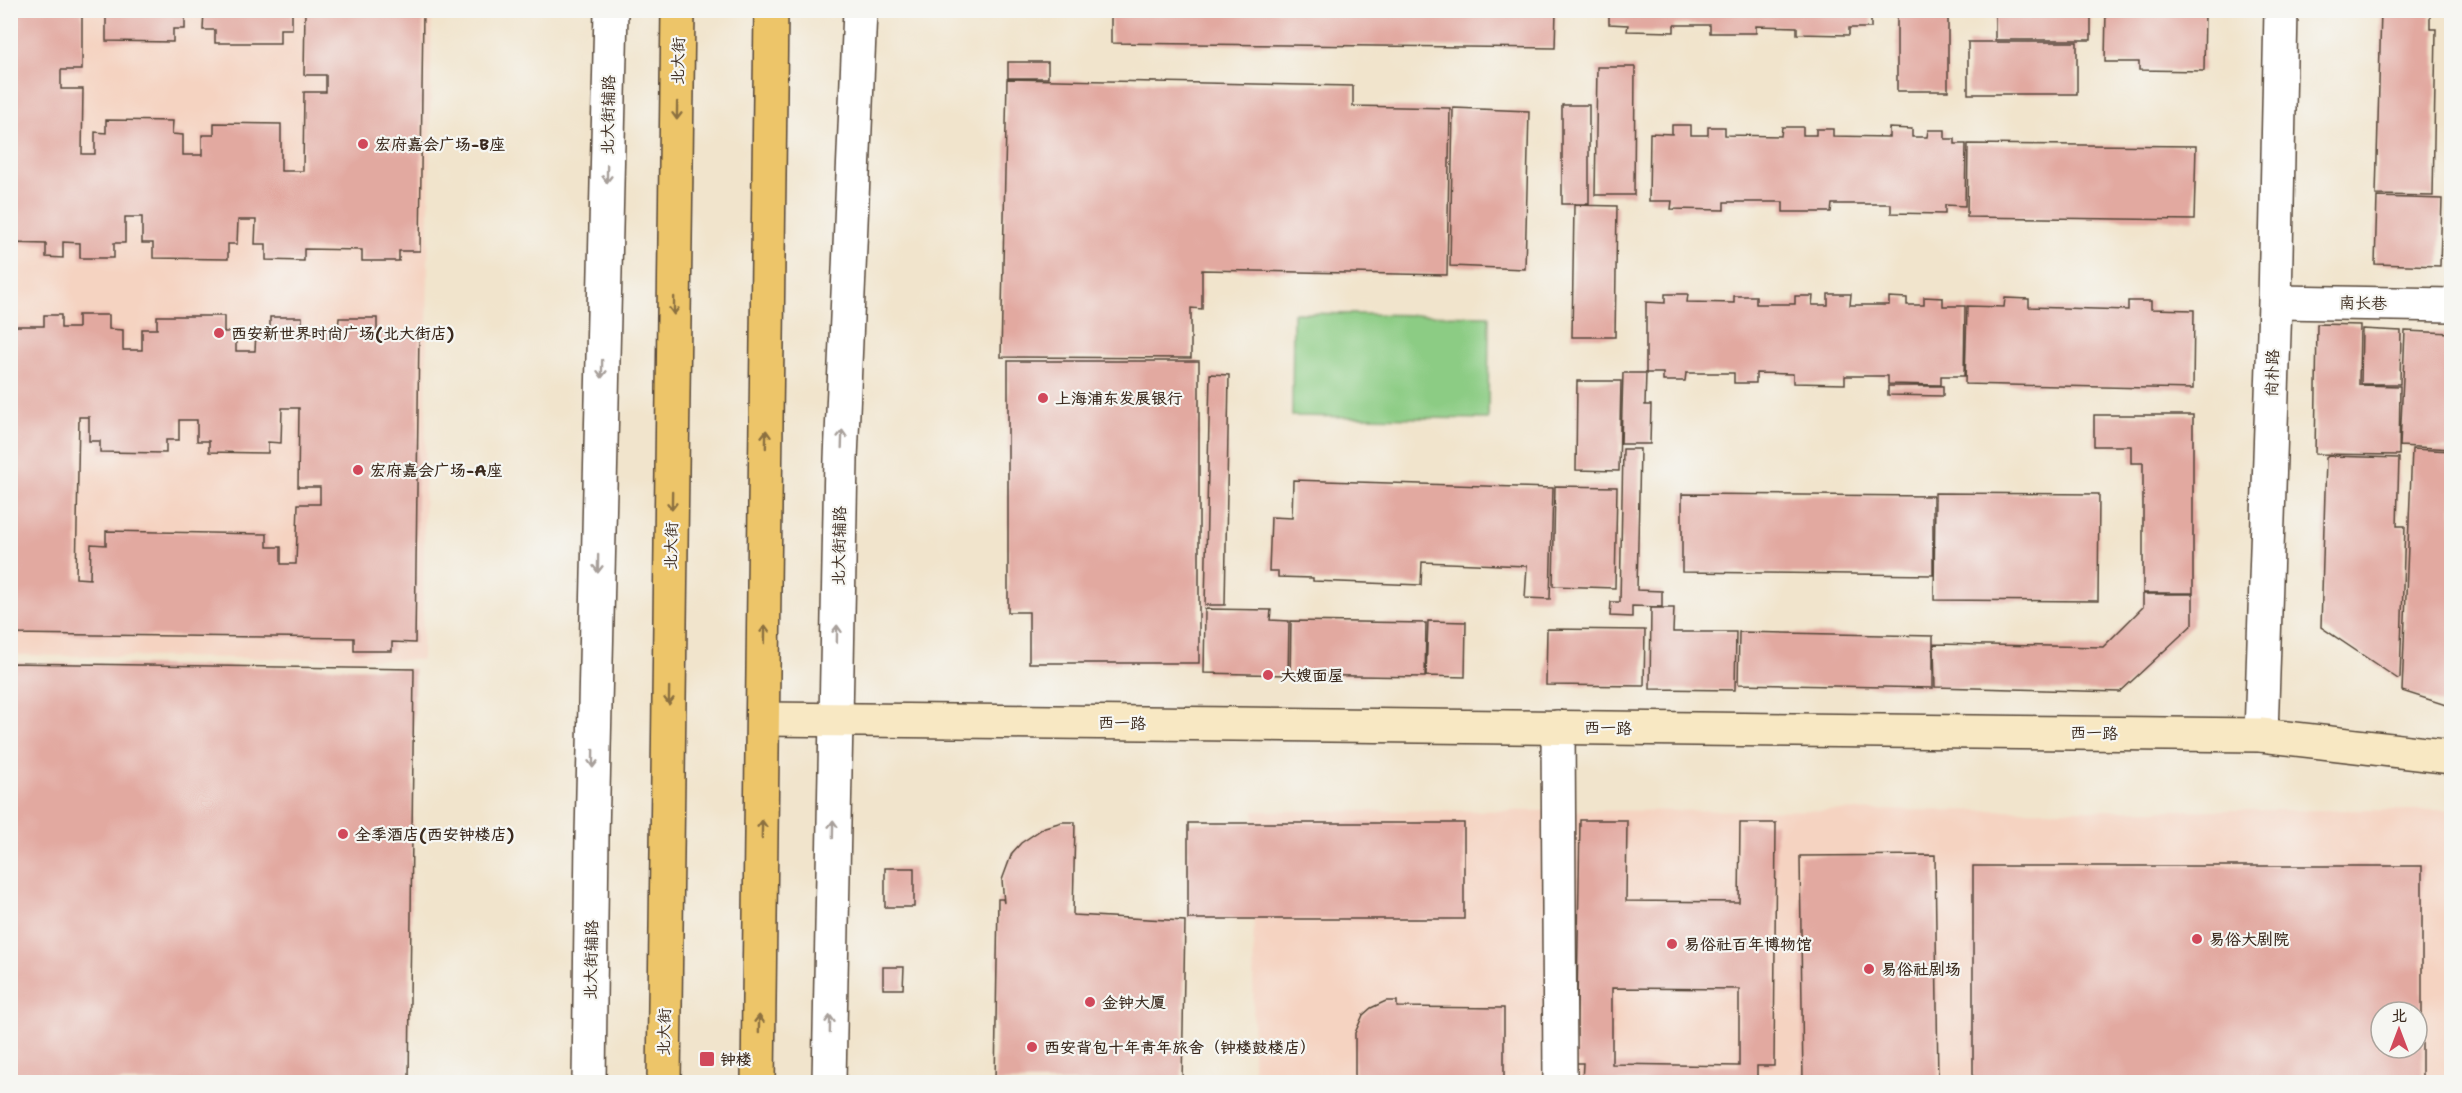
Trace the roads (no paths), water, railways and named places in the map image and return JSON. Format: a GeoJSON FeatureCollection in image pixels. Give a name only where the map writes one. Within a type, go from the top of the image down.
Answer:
{"type":"FeatureCollection","features":[{"type":"Feature","properties":{"kind":"main road","name":"北大街"},"geometry":{"type":"LineString","coordinates":[[664,1083],[678,10]]}},
{"type":"Feature","properties":{"kind":"main road"},"geometry":{"type":"LineString","coordinates":[[758,1083],[771,10]]}},
{"type":"Feature","properties":{"kind":"street","name":"北大街辅路"},"geometry":{"type":"LineString","coordinates":[[590,1083],[592,812],[611,10]]}},
{"type":"Feature","properties":{"kind":"street","name":"北大街辅路"},"geometry":{"type":"LineString","coordinates":[[829,1083],[841,459],[860,10]]}},
{"type":"Feature","properties":{"kind":"street","name":"尚朴路"},"geometry":{"type":"LineString","coordinates":[[2261,735],[2275,302],[2281,10]]}},
{"type":"Feature","properties":{"kind":"street","name":"南长巷"},"geometry":{"type":"LineString","coordinates":[[2275,302],[2451,305]]}},
{"type":"Feature","properties":{"kind":"street","name":"西一路"},"geometry":{"type":"LineString","coordinates":[[764,719],[2261,735],[2451,757]]}},
{"type":"Feature","properties":{"kind":"street"},"geometry":{"type":"LineString","coordinates":[[1558,728],[1560,1083]]}},
{"type":"Feature","properties":{"kind":"place","name":"宏府嘉会广场-B座"},"geometry":{"type":"Point","coordinates":[363,144]}},
{"type":"Feature","properties":{"kind":"place","name":"西安新世界时尚广场(北大街店)"},"geometry":{"type":"Point","coordinates":[219,333]}},
{"type":"Feature","properties":{"kind":"place","name":"上海浦东发展银行"},"geometry":{"type":"Point","coordinates":[1043,398]}},
{"type":"Feature","properties":{"kind":"place","name":"宏府嘉会广场-A座"},"geometry":{"type":"Point","coordinates":[358,470]}},
{"type":"Feature","properties":{"kind":"place","name":"大嫂面屋"},"geometry":{"type":"Point","coordinates":[1268,675]}},
{"type":"Feature","properties":{"kind":"place","name":"全季酒店(西安钟楼店)"},"geometry":{"type":"Point","coordinates":[343,834]}},
{"type":"Feature","properties":{"kind":"place","name":"易俗大剧院"},"geometry":{"type":"Point","coordinates":[2197,939]}},
{"type":"Feature","properties":{"kind":"place","name":"易俗社百年博物馆"},"geometry":{"type":"Point","coordinates":[1672,944]}},
{"type":"Feature","properties":{"kind":"place","name":"易俗社剧场"},"geometry":{"type":"Point","coordinates":[1869,969]}},
{"type":"Feature","properties":{"kind":"place","name":"金钟大厦"},"geometry":{"type":"Point","coordinates":[1090,1002]}},
{"type":"Feature","properties":{"kind":"place","name":"西安背包十年青年旅舍（钟楼鼓楼店）"},"geometry":{"type":"Point","coordinates":[1032,1047]}},
{"type":"Feature","properties":{"kind":"place","name":"钟楼"},"geometry":{"type":"Point","coordinates":[707,1059]}}]}
